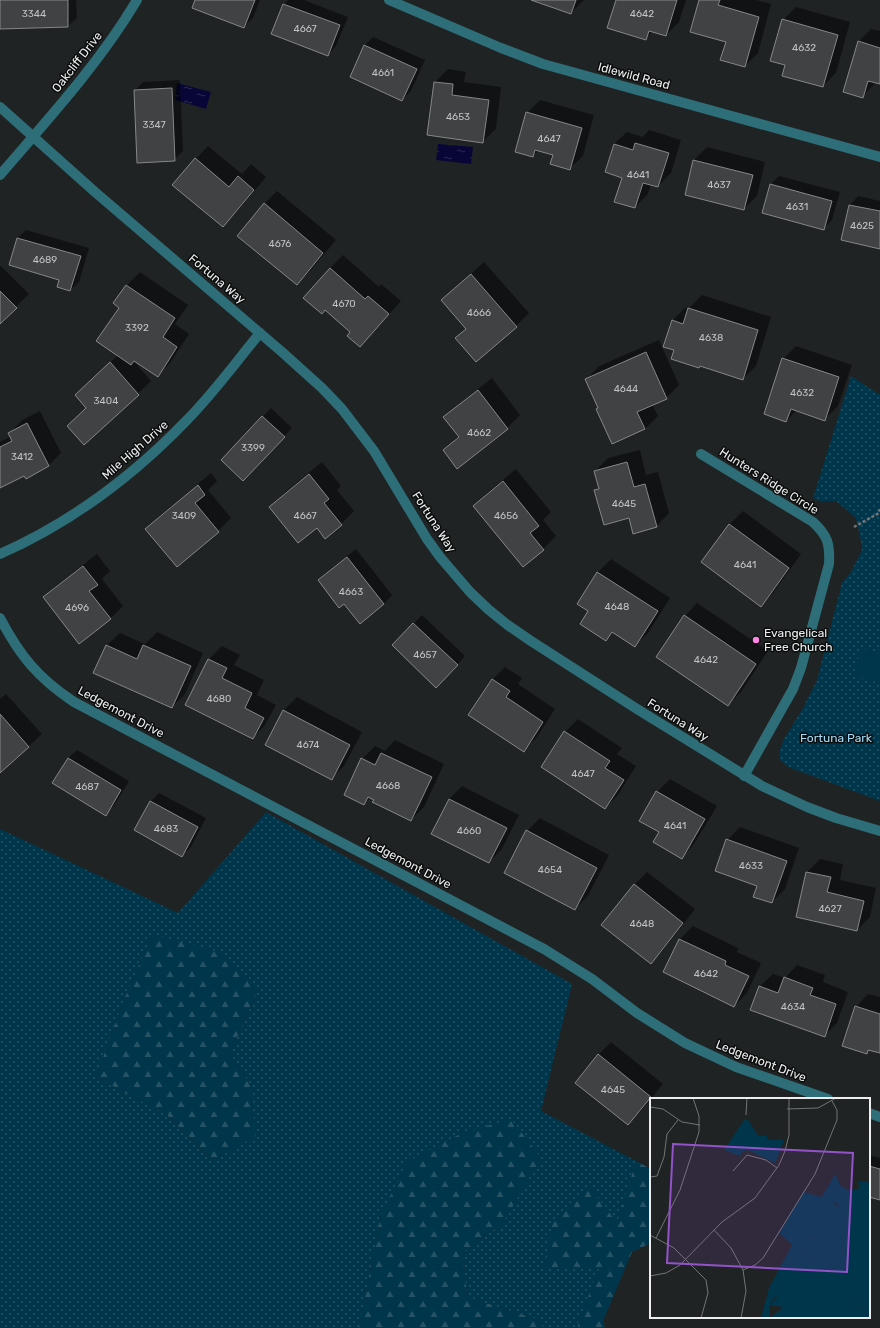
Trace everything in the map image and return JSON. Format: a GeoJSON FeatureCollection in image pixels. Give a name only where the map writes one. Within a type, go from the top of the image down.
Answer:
{"type":"FeatureCollection","features":[{"type":"Feature","properties":{"kind":"street","name":"Oakcliff Drive"},"geometry":{"type":"LineString","coordinates":[[0,175],[91,67],[137,0]]}},
{"type":"Feature","properties":{"kind":"street","name":"Idlewild Road"},"geometry":{"type":"LineString","coordinates":[[389,0],[501,48],[543,64],[880,157]]}},
{"type":"Feature","properties":{"kind":"street","name":"Fortuna Way"},"geometry":{"type":"LineString","coordinates":[[0,107],[135,227],[302,370],[342,409],[374,451],[427,539],[440,557],[470,592],[489,610],[531,641],[744,776],[807,807],[836,818],[880,831]]}},
{"type":"Feature","properties":{"kind":"street","name":"Mile High Drive"},"geometry":{"type":"LineString","coordinates":[[0,554],[46,531],[78,512],[137,468],[187,421],[260,333]]}},
{"type":"Feature","properties":{"kind":"street","name":"Hunters Ridge Circle"},"geometry":{"type":"LineString","coordinates":[[701,454],[813,522],[824,534],[828,542],[829,549],[829,564],[801,668],[788,700],[744,776]]}},
{"type":"Feature","properties":{"kind":"street","name":"Ledgemont Drive"},"geometry":{"type":"LineString","coordinates":[[0,618],[18,650],[31,666],[58,691],[74,702],[544,949],[592,979],[637,1014],[685,1043],[736,1067],[825,1098]]}},
{"type":"Feature","properties":{"kind":"street"},"geometry":{"type":"LineString","coordinates":[[870,1113],[880,1117]]}},
{"type":"Feature","properties":{"kind":"path"},"geometry":{"type":"LineString","coordinates":[[854,527],[879,513],[880,509]]}},
{"type":"Feature","properties":{"kind":"green space","name":"Fortuna Park"},"geometry":{"type":"Polygon","coordinates":[[[851,376],[880,395],[880,801],[788,767],[780,760],[779,752],[784,739],[803,708],[817,680],[842,583],[851,572],[862,550],[856,518],[836,501],[820,501],[813,498],[851,376]]]}},
{"type":"Feature","properties":{"kind":"green space"},"geometry":{"type":"Polygon","coordinates":[[[861,648],[880,654],[880,683],[853,676],[861,648]]]}},
{"type":"Feature","properties":{"kind":"green space"},"geometry":{"type":"Polygon","coordinates":[[[266,812],[572,984],[541,1111],[636,1161],[617,1224],[578,1323],[578,1328],[542,1328],[542,1321],[467,1297],[463,1252],[503,1223],[381,1215],[359,1328],[0,1328],[0,829],[178,913],[266,812]],[[152,935],[123,1002],[96,1077],[167,1115],[213,1161],[250,1085],[230,1053],[259,988],[152,935]]]}},
{"type":"Feature","properties":{"kind":"green space"},"geometry":{"type":"Polygon","coordinates":[[[152,935],[216,951],[259,988],[230,1053],[250,1085],[256,1136],[213,1161],[167,1115],[96,1077],[123,1002],[152,935]]]}},
{"type":"Feature","properties":{"kind":"green space"},"geometry":{"type":"Polygon","coordinates":[[[511,1119],[541,1158],[503,1223],[463,1252],[467,1297],[542,1321],[542,1328],[359,1328],[381,1215],[407,1162],[462,1133],[511,1119]]]}},
{"type":"Feature","properties":{"kind":"green space"},"geometry":{"type":"Polygon","coordinates":[[[636,1161],[650,1168],[650,1243],[632,1252],[603,1321],[605,1328],[578,1328],[578,1323],[599,1269],[544,1267],[553,1222],[590,1187],[617,1223],[636,1161]]]}},
{"type":"Feature","properties":{"kind":"water"},"geometry":{"type":"Polygon","coordinates":[[[177,83],[211,92],[206,109],[175,100],[177,83]]]}},
{"type":"Feature","properties":{"kind":"water"},"geometry":{"type":"Polygon","coordinates":[[[438,144],[473,147],[471,164],[436,160],[438,144]]]}},
{"type":"Feature","properties":{"kind":"building"},"geometry":{"type":"Polygon","coordinates":[[[0,0],[68,0],[68,27],[0,29],[0,0]]]}},
{"type":"Feature","properties":{"kind":"building"},"geometry":{"type":"Polygon","coordinates":[[[195,0],[255,0],[244,28],[192,8],[195,0]]]}},
{"type":"Feature","properties":{"kind":"building"},"geometry":{"type":"Polygon","coordinates":[[[531,0],[576,0],[571,14],[531,0]]]}},
{"type":"Feature","properties":{"kind":"building"},"geometry":{"type":"Polygon","coordinates":[[[616,0],[677,0],[666,36],[649,31],[646,40],[607,28],[616,0]]]}},
{"type":"Feature","properties":{"kind":"building"},"geometry":{"type":"Polygon","coordinates":[[[699,0],[720,0],[718,5],[759,17],[745,67],[720,60],[726,42],[690,32],[699,0]]]}},
{"type":"Feature","properties":{"kind":"building"},"geometry":{"type":"Polygon","coordinates":[[[283,4],[340,25],[328,56],[271,34],[283,4]]]}},
{"type":"Feature","properties":{"kind":"building"},"geometry":{"type":"Polygon","coordinates":[[[782,19],[838,35],[823,87],[782,76],[785,65],[770,61],[782,19]]]}},
{"type":"Feature","properties":{"kind":"building"},"geometry":{"type":"Polygon","coordinates":[[[858,41],[880,48],[880,84],[868,81],[863,98],[843,92],[858,41]]]}},
{"type":"Feature","properties":{"kind":"building"},"geometry":{"type":"Polygon","coordinates":[[[364,45],[417,69],[402,101],[350,77],[364,45]]]}},
{"type":"Feature","properties":{"kind":"building"},"geometry":{"type":"Polygon","coordinates":[[[434,82],[453,84],[452,95],[489,100],[483,143],[427,135],[434,82]]]}},
{"type":"Feature","properties":{"kind":"building"},"geometry":{"type":"Polygon","coordinates":[[[172,88],[175,161],[137,163],[134,90],[172,88]]]}},
{"type":"Feature","properties":{"kind":"building"},"geometry":{"type":"Polygon","coordinates":[[[526,112],[582,128],[570,170],[550,164],[553,155],[535,150],[533,157],[515,152],[526,112]]]}},
{"type":"Feature","properties":{"kind":"building"},"geometry":{"type":"Polygon","coordinates":[[[635,143],[669,153],[658,187],[643,183],[635,208],[614,202],[622,178],[605,172],[614,144],[633,150],[635,143]]]}},
{"type":"Feature","properties":{"kind":"building"},"geometry":{"type":"Polygon","coordinates":[[[195,158],[229,187],[238,176],[254,190],[223,227],[172,185],[195,158]]]}},
{"type":"Feature","properties":{"kind":"building"},"geometry":{"type":"Polygon","coordinates":[[[693,160],[753,175],[744,210],[685,195],[693,160]]]}},
{"type":"Feature","properties":{"kind":"building"},"geometry":{"type":"Polygon","coordinates":[[[770,184],[832,201],[824,230],[762,213],[770,184]]]}},
{"type":"Feature","properties":{"kind":"building"},"geometry":{"type":"Polygon","coordinates":[[[264,203],[323,253],[297,285],[237,236],[264,203]]]}},
{"type":"Feature","properties":{"kind":"building"},"geometry":{"type":"Polygon","coordinates":[[[849,205],[880,211],[880,249],[841,240],[849,205]]]}},
{"type":"Feature","properties":{"kind":"building"},"geometry":{"type":"Polygon","coordinates":[[[17,238],[81,256],[70,291],[57,287],[59,280],[9,265],[17,238]]]}},
{"type":"Feature","properties":{"kind":"building"},"geometry":{"type":"Polygon","coordinates":[[[330,268],[365,299],[368,296],[389,314],[360,347],[347,336],[350,332],[325,310],[322,314],[303,298],[330,268]]]}},
{"type":"Feature","properties":{"kind":"building"},"geometry":{"type":"Polygon","coordinates":[[[471,274],[517,327],[476,362],[455,338],[466,329],[441,300],[471,274]]]}},
{"type":"Feature","properties":{"kind":"building"},"geometry":{"type":"Polygon","coordinates":[[[126,285],[175,318],[163,337],[177,347],[158,377],[134,361],[131,365],[96,341],[119,308],[113,303],[126,285]]]}},
{"type":"Feature","properties":{"kind":"building"},"geometry":{"type":"Polygon","coordinates":[[[0,291],[17,308],[0,324],[0,291]]]}},
{"type":"Feature","properties":{"kind":"building"},"geometry":{"type":"Polygon","coordinates":[[[688,308],[758,330],[743,380],[700,366],[699,368],[671,359],[674,350],[663,347],[672,320],[683,324],[688,308]]]}},
{"type":"Feature","properties":{"kind":"building"},"geometry":{"type":"Polygon","coordinates":[[[646,352],[667,399],[637,412],[645,429],[612,444],[596,409],[598,408],[585,379],[646,352]]]}},
{"type":"Feature","properties":{"kind":"building"},"geometry":{"type":"Polygon","coordinates":[[[782,358],[839,377],[825,421],[791,409],[786,422],[764,414],[782,358]]]}},
{"type":"Feature","properties":{"kind":"building"},"geometry":{"type":"Polygon","coordinates":[[[110,362],[139,395],[84,445],[67,426],[86,408],[75,395],[110,362]]]}},
{"type":"Feature","properties":{"kind":"building"},"geometry":{"type":"Polygon","coordinates":[[[478,390],[508,429],[457,469],[443,450],[459,437],[443,417],[478,390]]]}},
{"type":"Feature","properties":{"kind":"building"},"geometry":{"type":"Polygon","coordinates":[[[262,416],[285,437],[243,481],[221,460],[262,416]]]}},
{"type":"Feature","properties":{"kind":"building"},"geometry":{"type":"Polygon","coordinates":[[[27,423],[49,466],[26,479],[24,476],[0,488],[0,447],[12,441],[8,433],[27,423]]]}},
{"type":"Feature","properties":{"kind":"building"},"geometry":{"type":"Polygon","coordinates":[[[627,462],[634,487],[645,484],[657,527],[633,534],[629,518],[604,525],[594,490],[599,489],[594,471],[627,462]]]}},
{"type":"Feature","properties":{"kind":"building"},"geometry":{"type":"Polygon","coordinates":[[[309,474],[329,499],[324,503],[342,525],[325,539],[317,528],[298,543],[269,507],[309,474]]]}},
{"type":"Feature","properties":{"kind":"building"},"geometry":{"type":"Polygon","coordinates":[[[503,481],[539,526],[530,533],[544,550],[523,567],[473,506],[503,481]]]}},
{"type":"Feature","properties":{"kind":"building"},"geometry":{"type":"Polygon","coordinates":[[[198,485],[205,495],[195,503],[219,532],[177,567],[145,529],[198,485]]]}},
{"type":"Feature","properties":{"kind":"building"},"geometry":{"type":"Polygon","coordinates":[[[729,524],[789,568],[761,607],[701,562],[729,524]]]}},
{"type":"Feature","properties":{"kind":"building"},"geometry":{"type":"Polygon","coordinates":[[[347,557],[384,604],[360,624],[344,604],[339,608],[318,580],[347,557]]]}},
{"type":"Feature","properties":{"kind":"building"},"geometry":{"type":"Polygon","coordinates":[[[83,566],[98,585],[89,591],[111,619],[79,644],[43,597],[83,566]]]}},
{"type":"Feature","properties":{"kind":"building"},"geometry":{"type":"Polygon","coordinates":[[[597,572],[658,611],[635,647],[612,632],[606,641],[580,624],[588,611],[577,604],[597,572]]]}},
{"type":"Feature","properties":{"kind":"building"},"geometry":{"type":"Polygon","coordinates":[[[684,615],[756,664],[728,706],[656,657],[684,615]]]}},
{"type":"Feature","properties":{"kind":"building"},"geometry":{"type":"Polygon","coordinates":[[[413,623],[458,665],[436,688],[392,645],[413,623]]]}},
{"type":"Feature","properties":{"kind":"building"},"geometry":{"type":"Polygon","coordinates":[[[106,645],[137,659],[143,645],[191,666],[172,708],[93,673],[106,645]]]}},
{"type":"Feature","properties":{"kind":"building"},"geometry":{"type":"Polygon","coordinates":[[[208,659],[227,668],[222,678],[252,693],[245,708],[264,718],[253,739],[185,705],[208,659]]]}},
{"type":"Feature","properties":{"kind":"building"},"geometry":{"type":"Polygon","coordinates":[[[492,679],[510,691],[506,697],[543,722],[524,752],[468,715],[492,679]]]}},
{"type":"Feature","properties":{"kind":"building"},"geometry":{"type":"Polygon","coordinates":[[[283,710],[350,745],[332,780],[265,745],[283,710]]]}},
{"type":"Feature","properties":{"kind":"building"},"geometry":{"type":"Polygon","coordinates":[[[0,714],[29,747],[0,773],[0,714]]]}},
{"type":"Feature","properties":{"kind":"building"},"geometry":{"type":"Polygon","coordinates":[[[564,731],[610,761],[605,768],[624,780],[605,809],[541,767],[564,731]]]}},
{"type":"Feature","properties":{"kind":"building"},"geometry":{"type":"Polygon","coordinates":[[[381,753],[432,777],[411,821],[372,802],[374,800],[368,797],[364,805],[344,795],[361,758],[375,765],[381,753]]]}},
{"type":"Feature","properties":{"kind":"building"},"geometry":{"type":"Polygon","coordinates":[[[68,758],[121,790],[106,816],[52,783],[68,758]]]}},
{"type":"Feature","properties":{"kind":"building"},"geometry":{"type":"Polygon","coordinates":[[[656,791],[705,819],[682,859],[653,842],[659,832],[639,821],[656,791]]]}},
{"type":"Feature","properties":{"kind":"building"},"geometry":{"type":"Polygon","coordinates":[[[449,799],[507,828],[489,863],[431,834],[449,799]]]}},
{"type":"Feature","properties":{"kind":"building"},"geometry":{"type":"Polygon","coordinates":[[[150,801],[198,827],[182,857],[134,830],[150,801]]]}},
{"type":"Feature","properties":{"kind":"building"},"geometry":{"type":"Polygon","coordinates":[[[526,830],[597,868],[575,910],[504,873],[526,830]]]}},
{"type":"Feature","properties":{"kind":"building"},"geometry":{"type":"Polygon","coordinates":[[[726,839],[787,861],[772,903],[753,897],[757,886],[715,871],[726,839]]]}},
{"type":"Feature","properties":{"kind":"building"},"geometry":{"type":"Polygon","coordinates":[[[806,872],[831,877],[827,892],[864,901],[857,931],[796,917],[806,872]]]}},
{"type":"Feature","properties":{"kind":"building"},"geometry":{"type":"Polygon","coordinates":[[[634,884],[683,923],[651,964],[601,925],[634,884]]]}},
{"type":"Feature","properties":{"kind":"building"},"geometry":{"type":"Polygon","coordinates":[[[679,939],[726,961],[725,965],[749,976],[734,1007],[663,972],[679,939]]]}},
{"type":"Feature","properties":{"kind":"building"},"geometry":{"type":"Polygon","coordinates":[[[784,977],[813,988],[810,995],[836,1004],[825,1037],[750,1010],[759,986],[778,993],[784,977]]]}},
{"type":"Feature","properties":{"kind":"building"},"geometry":{"type":"Polygon","coordinates":[[[855,1006],[880,1014],[880,1053],[868,1050],[867,1054],[842,1046],[855,1006]]]}},
{"type":"Feature","properties":{"kind":"building"},"geometry":{"type":"Polygon","coordinates":[[[598,1054],[651,1097],[628,1125],[575,1083],[598,1054]]]}},
{"type":"Feature","properties":{"kind":"building"},"geometry":{"type":"Polygon","coordinates":[[[870,1166],[880,1169],[880,1200],[870,1197],[870,1166]]]}},
{"type":"Feature","properties":{"kind":"place","name":"Evangelical Free Church"},"geometry":{"type":"Point","coordinates":[756,640]}}]}
